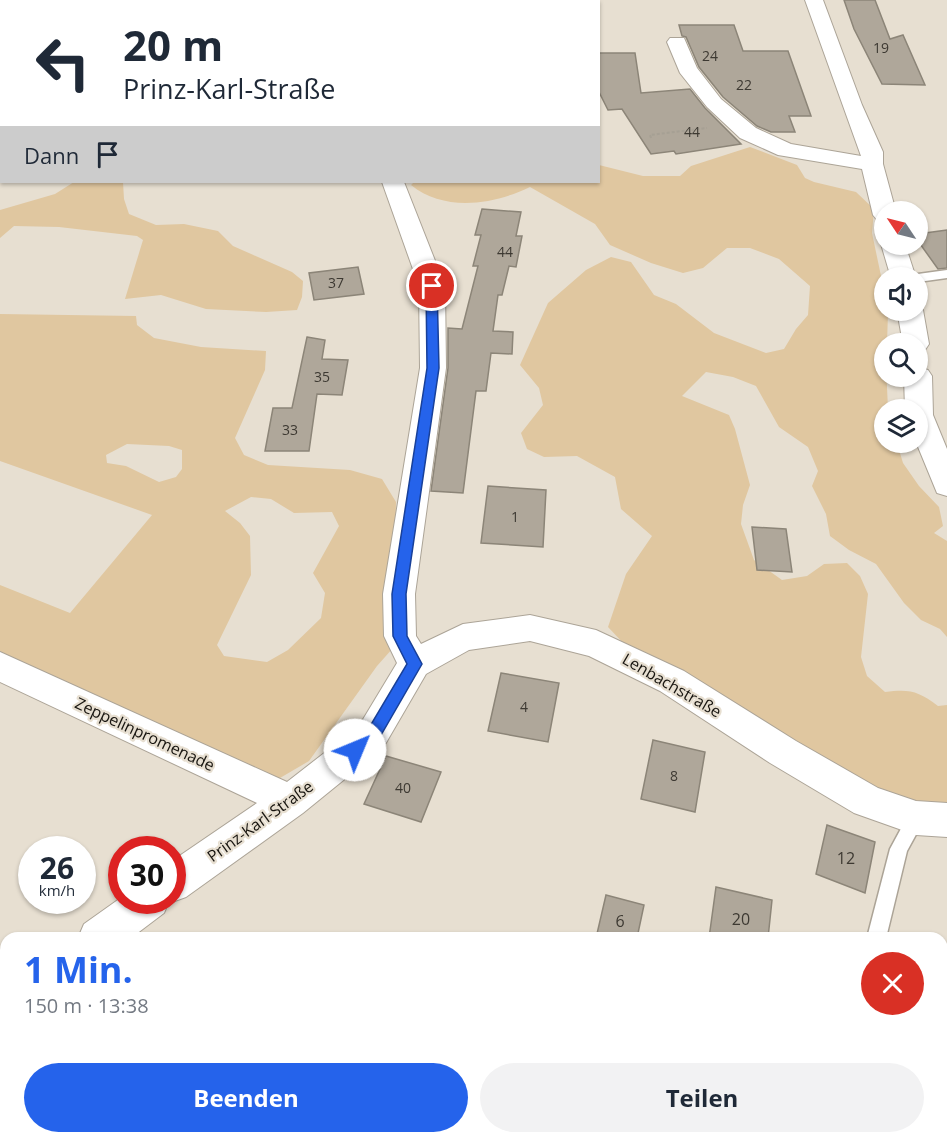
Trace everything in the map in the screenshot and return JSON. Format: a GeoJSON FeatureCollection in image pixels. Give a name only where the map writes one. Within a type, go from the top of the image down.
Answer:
{"type":"FeatureCollection","features":[{"type":"Feature","properties":{"kind":"street"},"geometry":{"type":"LineString","coordinates":[[814,0],[852,105],[872,152],[872,164],[881,201]]}},
{"type":"Feature","properties":{"kind":"street"},"geometry":{"type":"LineString","coordinates":[[677,42],[687,69],[694,78],[714,103],[748,133],[786,150],[872,164]]}},
{"type":"Feature","properties":{"kind":"street"},"geometry":{"type":"LineString","coordinates":[[393,183],[432,286],[433,368],[399,594],[400,636],[414,664]]}},
{"type":"Feature","properties":{"kind":"street"},"geometry":{"type":"LineString","coordinates":[[918,387],[919,415],[947,485]]}},
{"type":"Feature","properties":{"kind":"street","name":"Lenbachstraße"},"geometry":{"type":"LineString","coordinates":[[414,664],[463,637],[530,628],[597,644],[672,681],[783,752],[867,801],[931,819]]}},
{"type":"Feature","properties":{"kind":"street","name":"Prinz-Karl-Straße"},"geometry":{"type":"LineString","coordinates":[[186,874],[290,801],[371,737],[414,664]]}},
{"type":"Feature","properties":{"kind":"street","name":"Zeppelinpromenade"},"geometry":{"type":"LineString","coordinates":[[0,666],[290,801]]}},
{"type":"Feature","properties":{"kind":"street"},"geometry":{"type":"LineString","coordinates":[[106,932],[131,914]]}},
{"type":"Feature","properties":{"kind":"lane"},"geometry":{"type":"LineString","coordinates":[[928,277],[947,274]]}},
{"type":"Feature","properties":{"kind":"lane","name":"Lenbachstraße"},"geometry":{"type":"LineString","coordinates":[[878,932],[899,849],[931,819]]}},
{"type":"Feature","properties":{"kind":"path"},"geometry":{"type":"LineString","coordinates":[[651,138],[650,135],[706,128]]}},
{"type":"Feature","properties":{"kind":"shaded area"},"geometry":{"type":"Polygon","coordinates":[[[750,147],[797,165],[805,178],[814,182],[856,192],[874,209],[872,233],[874,255],[877,255],[879,267],[874,267],[874,321],[888,321],[887,333],[874,333],[874,387],[887,387],[888,399],[874,399],[874,453],[900,453],[903,463],[919,486],[939,507],[943,526],[934,533],[947,541],[947,637],[940,629],[921,620],[904,603],[876,564],[849,550],[830,536],[826,514],[812,486],[818,471],[808,447],[779,427],[756,386],[733,377],[706,372],[682,396],[729,415],[750,485],[743,505],[741,524],[754,560],[782,580],[807,576],[824,564],[847,563],[860,576],[868,594],[861,657],[867,676],[885,692],[913,692],[938,706],[947,705],[947,812],[876,795],[626,646],[608,627],[626,574],[652,536],[621,509],[615,477],[577,456],[544,457],[527,449],[521,433],[543,405],[539,388],[520,365],[548,303],[586,270],[611,257],[631,262],[654,295],[676,304],[714,333],[766,353],[784,349],[808,315],[810,286],[779,259],[750,248],[727,248],[703,268],[683,273],[651,263],[610,245],[595,224],[530,187],[500,198],[469,203],[438,199],[424,194],[411,185],[413,183],[600,183],[600,165],[643,176],[680,176],[691,166],[750,147]]]}},
{"type":"Feature","properties":{"kind":"shaded area"},"geometry":{"type":"Polygon","coordinates":[[[72,183],[123,183],[124,199],[129,214],[156,225],[184,224],[218,231],[233,246],[292,272],[303,281],[302,297],[297,310],[266,312],[206,309],[161,295],[125,299],[143,240],[137,236],[59,227],[14,226],[0,238],[0,210],[55,194],[72,183]]]}},
{"type":"Feature","properties":{"kind":"shaded area"},"geometry":{"type":"Polygon","coordinates":[[[0,314],[136,316],[137,325],[154,338],[201,347],[266,351],[265,370],[235,438],[244,455],[268,465],[350,470],[382,479],[396,502],[393,648],[377,666],[309,761],[280,778],[238,769],[0,659],[0,585],[70,613],[152,515],[0,461],[0,314]],[[127,444],[106,455],[107,463],[126,466],[159,482],[176,477],[182,469],[182,450],[169,446],[127,444]],[[251,497],[225,511],[240,523],[250,536],[251,575],[217,645],[224,656],[267,662],[288,650],[321,618],[325,593],[313,573],[339,526],[332,512],[294,513],[271,499],[251,497]]]}},
{"type":"Feature","properties":{"kind":"building"},"geometry":{"type":"Polygon","coordinates":[[[844,0],[875,0],[890,39],[903,35],[925,85],[882,84],[854,29],[844,0]]]}},
{"type":"Feature","properties":{"kind":"building"},"geometry":{"type":"Polygon","coordinates":[[[679,25],[734,25],[743,51],[788,51],[811,116],[789,116],[795,132],[771,132],[757,126],[723,97],[699,67],[686,37],[682,36],[679,25]]]}},
{"type":"Feature","properties":{"kind":"building"},"geometry":{"type":"Polygon","coordinates":[[[600,53],[635,53],[641,93],[690,89],[705,108],[741,144],[676,154],[674,151],[651,154],[622,109],[608,110],[600,94],[600,53]]]}},
{"type":"Feature","properties":{"kind":"building"},"geometry":{"type":"Polygon","coordinates":[[[482,209],[521,212],[516,236],[522,236],[516,267],[509,266],[502,295],[498,295],[493,331],[513,332],[512,354],[491,353],[486,391],[476,391],[463,493],[431,491],[448,368],[448,328],[462,329],[478,266],[473,266],[481,235],[475,235],[482,209]]]}},
{"type":"Feature","properties":{"kind":"building"},"geometry":{"type":"Polygon","coordinates":[[[947,230],[947,268],[938,269],[928,255],[928,233],[947,230]]]}},
{"type":"Feature","properties":{"kind":"building"},"geometry":{"type":"Polygon","coordinates":[[[358,267],[364,294],[314,300],[309,273],[358,267]]]}},
{"type":"Feature","properties":{"kind":"building"},"geometry":{"type":"Polygon","coordinates":[[[307,337],[325,340],[322,359],[348,360],[342,395],[317,394],[309,451],[265,451],[273,408],[292,408],[307,337]]]}},
{"type":"Feature","properties":{"kind":"building"},"geometry":{"type":"Polygon","coordinates":[[[488,486],[546,490],[543,547],[481,543],[488,486]]]}},
{"type":"Feature","properties":{"kind":"building"},"geometry":{"type":"Polygon","coordinates":[[[752,527],[786,529],[792,572],[757,570],[752,527]]]}},
{"type":"Feature","properties":{"kind":"building"},"geometry":{"type":"Polygon","coordinates":[[[501,673],[559,683],[548,742],[488,731],[501,673]]]}},
{"type":"Feature","properties":{"kind":"building"},"geometry":{"type":"Polygon","coordinates":[[[653,740],[705,752],[695,812],[641,799],[653,740]]]}},
{"type":"Feature","properties":{"kind":"building"},"geometry":{"type":"Polygon","coordinates":[[[386,756],[441,772],[421,822],[364,804],[386,756]]]}},
{"type":"Feature","properties":{"kind":"building"},"geometry":{"type":"Polygon","coordinates":[[[827,825],[875,842],[865,893],[816,874],[827,825]]]}},
{"type":"Feature","properties":{"kind":"building"},"geometry":{"type":"Polygon","coordinates":[[[716,887],[772,900],[769,932],[710,932],[716,887]]]}},
{"type":"Feature","properties":{"kind":"building"},"geometry":{"type":"Polygon","coordinates":[[[606,895],[644,905],[638,932],[597,932],[606,895]]]}},
{"type":"Feature","properties":{"kind":"route"},"geometry":{"type":"LineString","coordinates":[[355,750],[371,737],[414,664],[400,636],[399,594],[433,368],[432,286]]}}]}
